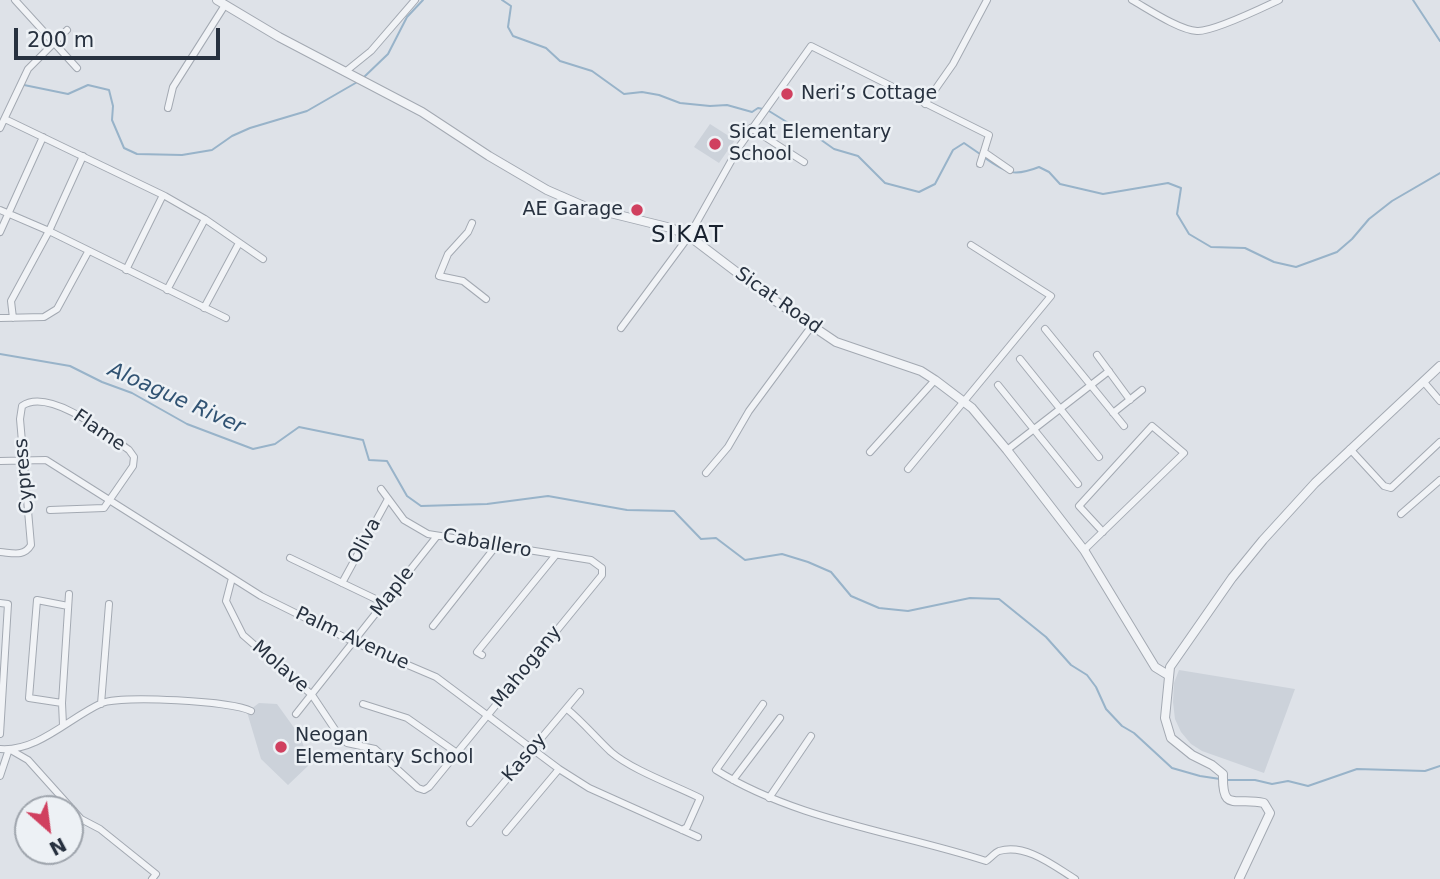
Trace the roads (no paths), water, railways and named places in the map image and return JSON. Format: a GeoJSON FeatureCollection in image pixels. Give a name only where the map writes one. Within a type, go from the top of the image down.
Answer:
{"type":"FeatureCollection","features":[{"type":"Feature","properties":{"kind":"street"},"geometry":{"type":"LineString","coordinates":[[15,0],[78,68]]}},
{"type":"Feature","properties":{"kind":"street"},"geometry":{"type":"LineString","coordinates":[[345,72],[371,51],[415,0]]}},
{"type":"Feature","properties":{"kind":"street"},"geometry":{"type":"LineString","coordinates":[[925,104],[953,64],[987,0]]}},
{"type":"Feature","properties":{"kind":"street"},"geometry":{"type":"LineString","coordinates":[[1132,0],[1197,31],[1210,29],[1279,0]]}},
{"type":"Feature","properties":{"kind":"street"},"geometry":{"type":"LineString","coordinates":[[168,108],[173,87],[221,2]]}},
{"type":"Feature","properties":{"kind":"street","name":"Sicat Road"},"geometry":{"type":"LineString","coordinates":[[221,2],[422,112],[547,190],[586,207],[671,228],[689,236],[811,327],[850,349],[921,371],[935,380],[966,403],[1007,450],[1084,550],[1155,667],[1168,675]]}},
{"type":"Feature","properties":{"kind":"street"},"geometry":{"type":"LineString","coordinates":[[0,128],[28,69],[67,30]]}},
{"type":"Feature","properties":{"kind":"street"},"geometry":{"type":"LineString","coordinates":[[621,328],[689,236],[751,128],[811,46],[989,135],[980,164]]}},
{"type":"Feature","properties":{"kind":"street"},"geometry":{"type":"LineString","coordinates":[[5,119],[163,195],[205,219],[262,259]]}},
{"type":"Feature","properties":{"kind":"street"},"geometry":{"type":"LineString","coordinates":[[751,128],[804,162]]}},
{"type":"Feature","properties":{"kind":"street"},"geometry":{"type":"LineString","coordinates":[[0,232],[43,137]]}},
{"type":"Feature","properties":{"kind":"street"},"geometry":{"type":"LineString","coordinates":[[984,152],[1010,170]]}},
{"type":"Feature","properties":{"kind":"street"},"geometry":{"type":"LineString","coordinates":[[13,318],[11,300],[49,231],[83,156]]}},
{"type":"Feature","properties":{"kind":"street"},"geometry":{"type":"LineString","coordinates":[[126,270],[163,195]]}},
{"type":"Feature","properties":{"kind":"street"},"geometry":{"type":"LineString","coordinates":[[0,210],[49,231],[226,318]]}},
{"type":"Feature","properties":{"kind":"street"},"geometry":{"type":"LineString","coordinates":[[167,290],[205,219]]}},
{"type":"Feature","properties":{"kind":"street"},"geometry":{"type":"LineString","coordinates":[[472,223],[468,232],[448,254],[439,276],[463,281],[486,299]]}},
{"type":"Feature","properties":{"kind":"street"},"geometry":{"type":"LineString","coordinates":[[204,308],[239,243]]}},
{"type":"Feature","properties":{"kind":"street"},"geometry":{"type":"LineString","coordinates":[[908,469],[966,403],[1051,296],[971,245]]}},
{"type":"Feature","properties":{"kind":"street"},"geometry":{"type":"LineString","coordinates":[[0,318],[44,317],[57,309],[88,252]]}},
{"type":"Feature","properties":{"kind":"street"},"geometry":{"type":"LineString","coordinates":[[706,473],[728,447],[749,411],[811,327]]}},
{"type":"Feature","properties":{"kind":"street"},"geometry":{"type":"LineString","coordinates":[[1045,329],[1124,426]]}},
{"type":"Feature","properties":{"kind":"street"},"geometry":{"type":"LineString","coordinates":[[1097,355],[1130,400]]}},
{"type":"Feature","properties":{"kind":"street"},"geometry":{"type":"LineString","coordinates":[[1020,359],[1099,457]]}},
{"type":"Feature","properties":{"kind":"street"},"geometry":{"type":"LineString","coordinates":[[1239,879],[1270,813],[1265,803],[1252,800],[1231,801],[1223,795],[1223,774],[1171,738],[1165,718],[1168,675],[1177,657],[1249,556],[1315,483],[1440,366]]}},
{"type":"Feature","properties":{"kind":"street"},"geometry":{"type":"LineString","coordinates":[[1007,450],[1109,371]]}},
{"type":"Feature","properties":{"kind":"street"},"geometry":{"type":"LineString","coordinates":[[870,452],[935,380]]}},
{"type":"Feature","properties":{"kind":"street"},"geometry":{"type":"LineString","coordinates":[[1423,381],[1440,401]]}},
{"type":"Feature","properties":{"kind":"street"},"geometry":{"type":"LineString","coordinates":[[999,385],[1077,484]]}},
{"type":"Feature","properties":{"kind":"street"},"geometry":{"type":"LineString","coordinates":[[1113,413],[1142,390]]}},
{"type":"Feature","properties":{"kind":"street","name":"Flame"},"geometry":{"type":"LineString","coordinates":[[22,406],[28,402],[38,402],[74,411],[129,450],[134,457],[132,466],[109,499]]}},
{"type":"Feature","properties":{"kind":"street","name":"Cypress"},"geometry":{"type":"LineString","coordinates":[[0,552],[21,554],[27,552],[31,545],[20,419],[22,406]]}},
{"type":"Feature","properties":{"kind":"street"},"geometry":{"type":"LineString","coordinates":[[1084,550],[1103,532],[1184,453],[1152,426],[1079,506],[1103,532]]}},
{"type":"Feature","properties":{"kind":"street"},"geometry":{"type":"LineString","coordinates":[[1350,449],[1384,486],[1391,488],[1440,442]]}},
{"type":"Feature","properties":{"kind":"street","name":"Palm Avenue"},"geometry":{"type":"LineString","coordinates":[[0,461],[46,460],[261,596],[354,642],[436,677],[559,769],[598,793],[698,837]]}},
{"type":"Feature","properties":{"kind":"street"},"geometry":{"type":"LineString","coordinates":[[1401,514],[1440,480]]}},
{"type":"Feature","properties":{"kind":"street","name":"Caballero"},"geometry":{"type":"LineString","coordinates":[[381,489],[404,520],[428,534],[591,560],[602,568],[602,575]]}},
{"type":"Feature","properties":{"kind":"street"},"geometry":{"type":"LineString","coordinates":[[50,510],[104,508],[109,499]]}},
{"type":"Feature","properties":{"kind":"street","name":"Oliva"},"geometry":{"type":"LineString","coordinates":[[342,583],[388,499]]}},
{"type":"Feature","properties":{"kind":"street","name":"Maple"},"geometry":{"type":"LineString","coordinates":[[296,714],[438,536]]}},
{"type":"Feature","properties":{"kind":"street"},"geometry":{"type":"LineString","coordinates":[[433,626],[496,545]]}},
{"type":"Feature","properties":{"kind":"street"},"geometry":{"type":"LineString","coordinates":[[482,655],[477,652],[555,556]]}},
{"type":"Feature","properties":{"kind":"street"},"geometry":{"type":"LineString","coordinates":[[290,558],[384,603]]}},
{"type":"Feature","properties":{"kind":"street","name":"Mahogany"},"geometry":{"type":"LineString","coordinates":[[424,790],[429,788],[602,575]]}},
{"type":"Feature","properties":{"kind":"street","name":"Molave"},"geometry":{"type":"LineString","coordinates":[[232,578],[226,601],[243,635],[312,695],[340,737],[347,743],[375,749],[418,788],[424,790]]}},
{"type":"Feature","properties":{"kind":"street"},"geometry":{"type":"LineString","coordinates":[[63,725],[69,594]]}},
{"type":"Feature","properties":{"kind":"street"},"geometry":{"type":"LineString","coordinates":[[62,703],[29,698],[37,600],[68,606]]}},
{"type":"Feature","properties":{"kind":"street"},"geometry":{"type":"LineString","coordinates":[[0,603],[8,604],[0,734]]}},
{"type":"Feature","properties":{"kind":"street"},"geometry":{"type":"LineString","coordinates":[[101,704],[109,604]]}},
{"type":"Feature","properties":{"kind":"street","name":"Kasoy"},"geometry":{"type":"LineString","coordinates":[[470,823],[580,692]]}},
{"type":"Feature","properties":{"kind":"street"},"geometry":{"type":"LineString","coordinates":[[0,749],[9,749],[39,739],[101,704],[127,698],[210,703],[251,711]]}},
{"type":"Feature","properties":{"kind":"street"},"geometry":{"type":"LineString","coordinates":[[363,704],[407,718],[457,753]]}},
{"type":"Feature","properties":{"kind":"street"},"geometry":{"type":"LineString","coordinates":[[763,704],[716,770],[769,798],[874,831],[935,845],[986,861],[999,851],[1014,850],[1031,854],[1075,879]]}},
{"type":"Feature","properties":{"kind":"street"},"geometry":{"type":"LineString","coordinates":[[567,709],[623,760],[700,797],[687,827],[682,830]]}},
{"type":"Feature","properties":{"kind":"street"},"geometry":{"type":"LineString","coordinates":[[733,780],[780,718]]}},
{"type":"Feature","properties":{"kind":"street"},"geometry":{"type":"LineString","coordinates":[[769,798],[811,736]]}},
{"type":"Feature","properties":{"kind":"street"},"geometry":{"type":"LineString","coordinates":[[0,776],[9,749]]}},
{"type":"Feature","properties":{"kind":"street"},"geometry":{"type":"LineString","coordinates":[[9,749],[28,760],[81,819],[100,829],[156,874],[152,879]]}},
{"type":"Feature","properties":{"kind":"street"},"geometry":{"type":"LineString","coordinates":[[506,832],[559,769]]}},
{"type":"Feature","properties":{"kind":"waterway"},"geometry":{"type":"LineString","coordinates":[[363,78],[388,54],[407,17],[423,0]]}},
{"type":"Feature","properties":{"kind":"waterway"},"geometry":{"type":"LineString","coordinates":[[502,0],[511,6],[508,27],[513,36],[546,48],[560,61],[592,71],[624,94],[642,92],[680,103],[727,105],[752,112],[758,108],[763,109]]}},
{"type":"Feature","properties":{"kind":"waterway"},"geometry":{"type":"LineString","coordinates":[[1413,0],[1440,41]]}},
{"type":"Feature","properties":{"kind":"waterway"},"geometry":{"type":"LineString","coordinates":[[24,85],[68,94],[88,85],[109,90],[113,106],[112,120],[124,148],[137,154],[182,155],[212,150],[250,128],[307,111],[359,81]]}},
{"type":"Feature","properties":{"kind":"waterway"},"geometry":{"type":"LineString","coordinates":[[769,111],[790,124],[807,130],[834,149],[858,156],[885,183],[919,192],[935,184],[953,150],[964,143],[980,154]]}},
{"type":"Feature","properties":{"kind":"waterway"},"geometry":{"type":"LineString","coordinates":[[985,158],[1010,172],[1023,172],[1039,167],[1049,172],[1060,184],[1103,194],[1168,183],[1181,188],[1177,214],[1189,234],[1211,247],[1245,248],[1274,262],[1296,267],[1337,252],[1369,219],[1392,201],[1440,173]]}},
{"type":"Feature","properties":{"kind":"waterway","name":"Aloague River"},"geometry":{"type":"LineString","coordinates":[[0,354],[70,366],[132,393],[187,424],[253,449],[275,444],[299,427],[363,440],[369,460],[387,461],[407,496],[421,506],[487,504],[548,496],[627,510],[674,511],[701,539],[716,538],[745,560],[782,554],[808,562],[831,572],[851,596],[879,608],[908,611],[970,598],[999,599],[1046,637],[1071,665],[1087,675],[1106,709],[1172,768],[1220,779]]}},
{"type":"Feature","properties":{"kind":"waterway","name":"Aloague River"},"geometry":{"type":"LineString","coordinates":[[1226,780],[1255,780],[1272,784],[1288,781],[1308,786],[1357,769],[1425,771],[1440,766]]}},
{"type":"Feature","properties":{"kind":"place","name":"Neri’s Cottage"},"geometry":{"type":"Point","coordinates":[787,94]}},
{"type":"Feature","properties":{"kind":"place","name":"Sicat Elementary School"},"geometry":{"type":"Point","coordinates":[715,144]}},
{"type":"Feature","properties":{"kind":"place","name":"AE Garage"},"geometry":{"type":"Point","coordinates":[637,210]}},
{"type":"Feature","properties":{"kind":"place","name":"Neogan Elementary School"},"geometry":{"type":"Point","coordinates":[281,747]}},
{"type":"Feature","properties":{"kind":"district","name":"SIKAT"},"geometry":{"type":"Point","coordinates":[688,236]}}]}
